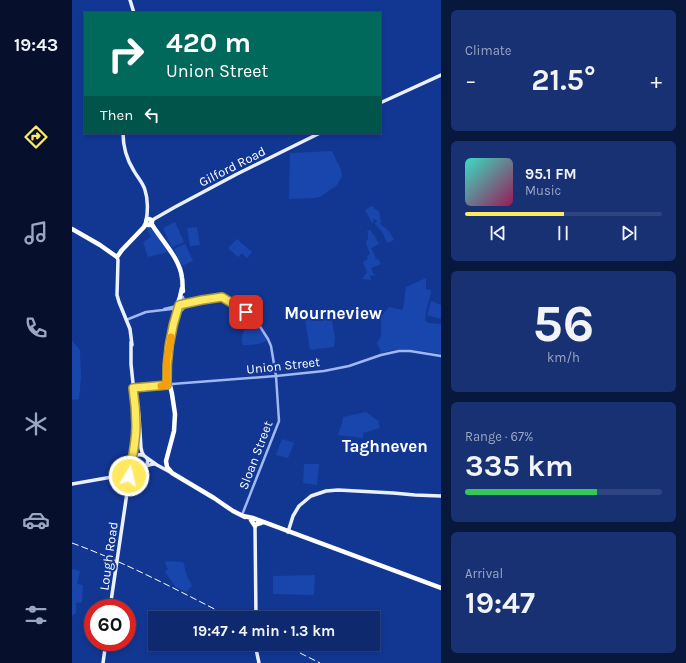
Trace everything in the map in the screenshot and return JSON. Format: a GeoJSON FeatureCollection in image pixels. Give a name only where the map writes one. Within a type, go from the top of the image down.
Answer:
{"type":"FeatureCollection","features":[{"type":"Feature","properties":{"kind":"highway"},"geometry":{"type":"LineString","coordinates":[[72,229],[117,258],[121,251],[149,222],[168,247],[177,262],[182,279],[179,305],[173,323],[167,360],[168,386],[175,418],[174,431],[167,456],[169,468],[193,487],[233,512],[254,522],[263,523],[318,542],[441,588]]}},
{"type":"Feature","properties":{"kind":"main road"},"geometry":{"type":"LineString","coordinates":[[130,0],[134,12]]}},
{"type":"Feature","properties":{"kind":"main road"},"geometry":{"type":"LineString","coordinates":[[381,103],[441,75]]}},
{"type":"Feature","properties":{"kind":"main road"},"geometry":{"type":"LineString","coordinates":[[123,134],[124,146],[129,162],[146,192],[149,222]]}},
{"type":"Feature","properties":{"kind":"main road","name":"Gilford Road"},"geometry":{"type":"LineString","coordinates":[[149,222],[237,174],[318,134]]}},
{"type":"Feature","properties":{"kind":"main road"},"geometry":{"type":"LineString","coordinates":[[117,258],[117,295],[131,332],[136,412],[136,426],[131,468],[128,474]]}},
{"type":"Feature","properties":{"kind":"main road"},"geometry":{"type":"LineString","coordinates":[[134,388],[144,455],[148,462],[146,466]]}},
{"type":"Feature","properties":{"kind":"main road"},"geometry":{"type":"LineString","coordinates":[[133,452],[144,455],[160,467],[169,468]]}},
{"type":"Feature","properties":{"kind":"main road"},"geometry":{"type":"LineString","coordinates":[[132,457],[136,455],[144,455]]}},
{"type":"Feature","properties":{"kind":"main road"},"geometry":{"type":"LineString","coordinates":[[72,484],[128,474],[154,464]]}},
{"type":"Feature","properties":{"kind":"main road"},"geometry":{"type":"LineString","coordinates":[[160,467],[169,468]]}},
{"type":"Feature","properties":{"kind":"main road"},"geometry":{"type":"LineString","coordinates":[[131,468],[134,470],[140,469]]}},
{"type":"Feature","properties":{"kind":"main road","name":"Lough Road"},"geometry":{"type":"LineString","coordinates":[[111,599],[125,506],[128,474]]}},
{"type":"Feature","properties":{"kind":"main road"},"geometry":{"type":"LineString","coordinates":[[288,532],[293,516],[301,504],[311,496],[326,491],[338,490],[393,493],[415,496],[441,496]]}},
{"type":"Feature","properties":{"kind":"main road"},"geometry":{"type":"LineString","coordinates":[[254,522],[256,611]]}},
{"type":"Feature","properties":{"kind":"main road"},"geometry":{"type":"LineString","coordinates":[[103,663],[105,651]]}},
{"type":"Feature","properties":{"kind":"main road"},"geometry":{"type":"LineString","coordinates":[[257,651],[259,663]]}},
{"type":"Feature","properties":{"kind":"street","name":"Sloan Street"},"geometry":{"type":"LineString","coordinates":[[192,303],[223,297],[252,317],[259,325],[273,352],[279,421],[242,516]]}},
{"type":"Feature","properties":{"kind":"street"},"geometry":{"type":"LineString","coordinates":[[126,320],[143,313],[192,303]]}},
{"type":"Feature","properties":{"kind":"street"},"geometry":{"type":"LineString","coordinates":[[157,310],[192,303]]}},
{"type":"Feature","properties":{"kind":"street"},"geometry":{"type":"LineString","coordinates":[[162,309],[179,305]]}},
{"type":"Feature","properties":{"kind":"street","name":"Union Street"},"geometry":{"type":"LineString","coordinates":[[134,388],[320,372],[357,364],[399,351],[410,351],[441,356]]}},
{"type":"Feature","properties":{"kind":"shaded area"},"geometry":{"type":"Polygon","coordinates":[[[332,151],[341,170],[342,176],[337,185],[320,197],[289,199],[290,153],[332,151]]]}},
{"type":"Feature","properties":{"kind":"shaded area"},"geometry":{"type":"Polygon","coordinates":[[[372,206],[379,211],[380,224],[389,231],[394,240],[387,243],[383,233],[375,224],[377,222],[376,219],[373,220],[374,222],[372,223],[365,210],[372,206]]]}},
{"type":"Feature","properties":{"kind":"shaded area"},"geometry":{"type":"Polygon","coordinates":[[[175,222],[184,242],[172,247],[163,228],[175,222]]]}},
{"type":"Feature","properties":{"kind":"shaded area"},"geometry":{"type":"Polygon","coordinates":[[[146,227],[150,228],[156,233],[162,240],[168,252],[148,257],[143,242],[151,237],[146,227]]]}},
{"type":"Feature","properties":{"kind":"shaded area"},"geometry":{"type":"Polygon","coordinates":[[[197,227],[200,245],[190,246],[187,228],[197,227]]]}},
{"type":"Feature","properties":{"kind":"shaded area"},"geometry":{"type":"Polygon","coordinates":[[[370,229],[379,244],[371,248],[376,258],[374,260],[378,259],[381,264],[371,268],[373,273],[376,275],[370,276],[371,280],[362,279],[367,272],[363,262],[368,259],[367,256],[370,254],[366,241],[368,240],[367,231],[370,229]]]}},
{"type":"Feature","properties":{"kind":"shaded area"},"geometry":{"type":"Polygon","coordinates":[[[237,239],[252,252],[247,258],[242,253],[238,257],[228,248],[237,239]]]}},
{"type":"Feature","properties":{"kind":"shaded area"},"geometry":{"type":"Polygon","coordinates":[[[185,244],[193,261],[182,266],[174,249],[185,244]]]}},
{"type":"Feature","properties":{"kind":"shaded area"},"geometry":{"type":"Polygon","coordinates":[[[426,278],[426,289],[431,290],[431,292],[425,321],[429,323],[441,324],[441,354],[404,349],[381,353],[377,344],[381,335],[381,317],[389,307],[403,310],[406,287],[426,278]]]}},
{"type":"Feature","properties":{"kind":"shaded area"},"geometry":{"type":"Polygon","coordinates":[[[431,301],[441,305],[441,319],[427,315],[431,301]]]}},
{"type":"Feature","properties":{"kind":"shaded area"},"geometry":{"type":"Polygon","coordinates":[[[321,312],[324,317],[331,316],[335,337],[334,347],[310,350],[304,313],[321,312]]]}},
{"type":"Feature","properties":{"kind":"shaded area"},"geometry":{"type":"Polygon","coordinates":[[[252,320],[258,325],[268,340],[259,344],[243,345],[242,338],[245,328],[252,320]]]}},
{"type":"Feature","properties":{"kind":"shaded area"},"geometry":{"type":"Polygon","coordinates":[[[72,341],[80,350],[81,377],[79,399],[72,400],[72,341]]]}},
{"type":"Feature","properties":{"kind":"shaded area"},"geometry":{"type":"Polygon","coordinates":[[[366,412],[378,420],[380,428],[363,433],[363,438],[338,435],[343,417],[366,412]]]}},
{"type":"Feature","properties":{"kind":"shaded area"},"geometry":{"type":"Polygon","coordinates":[[[282,439],[294,443],[288,458],[276,455],[282,439]]]}},
{"type":"Feature","properties":{"kind":"shaded area"},"geometry":{"type":"Polygon","coordinates":[[[304,464],[319,464],[317,485],[303,483],[304,464]]]}},
{"type":"Feature","properties":{"kind":"shaded area"},"geometry":{"type":"Polygon","coordinates":[[[166,561],[183,562],[186,574],[192,586],[186,592],[176,587],[165,572],[168,569],[165,564],[166,561]]]}},
{"type":"Feature","properties":{"kind":"shaded area"},"geometry":{"type":"Polygon","coordinates":[[[72,569],[80,571],[77,584],[83,585],[82,602],[76,603],[76,613],[72,616],[72,569]]]}},
{"type":"Feature","properties":{"kind":"shaded area"},"geometry":{"type":"Polygon","coordinates":[[[315,575],[314,595],[273,594],[273,576],[315,575]]]}},
{"type":"Feature","properties":{"kind":"railway"},"geometry":{"type":"LineString","coordinates":[[72,543],[133,568],[218,611]]}},
{"type":"Feature","properties":{"kind":"railway"},"geometry":{"type":"LineString","coordinates":[[296,651],[320,663]]}},
{"type":"Feature","properties":{"kind":"slow traffic"},"geometry":{"type":"LineString","coordinates":[[161,386],[167,385],[167,360],[171,337]]}},
{"type":"Feature","properties":{"kind":"district","name":"Mourneview"},"geometry":{"type":"Point","coordinates":[333,313]}},
{"type":"Feature","properties":{"kind":"district","name":"Taghneven"},"geometry":{"type":"Point","coordinates":[385,446]}},
{"type":"Feature","properties":{"kind":"route"},"geometry":{"type":"LineString","coordinates":[[129,476],[136,426],[133,388],[167,385],[167,360],[170,338],[173,322],[179,305],[222,297],[246,312]]}}]}
